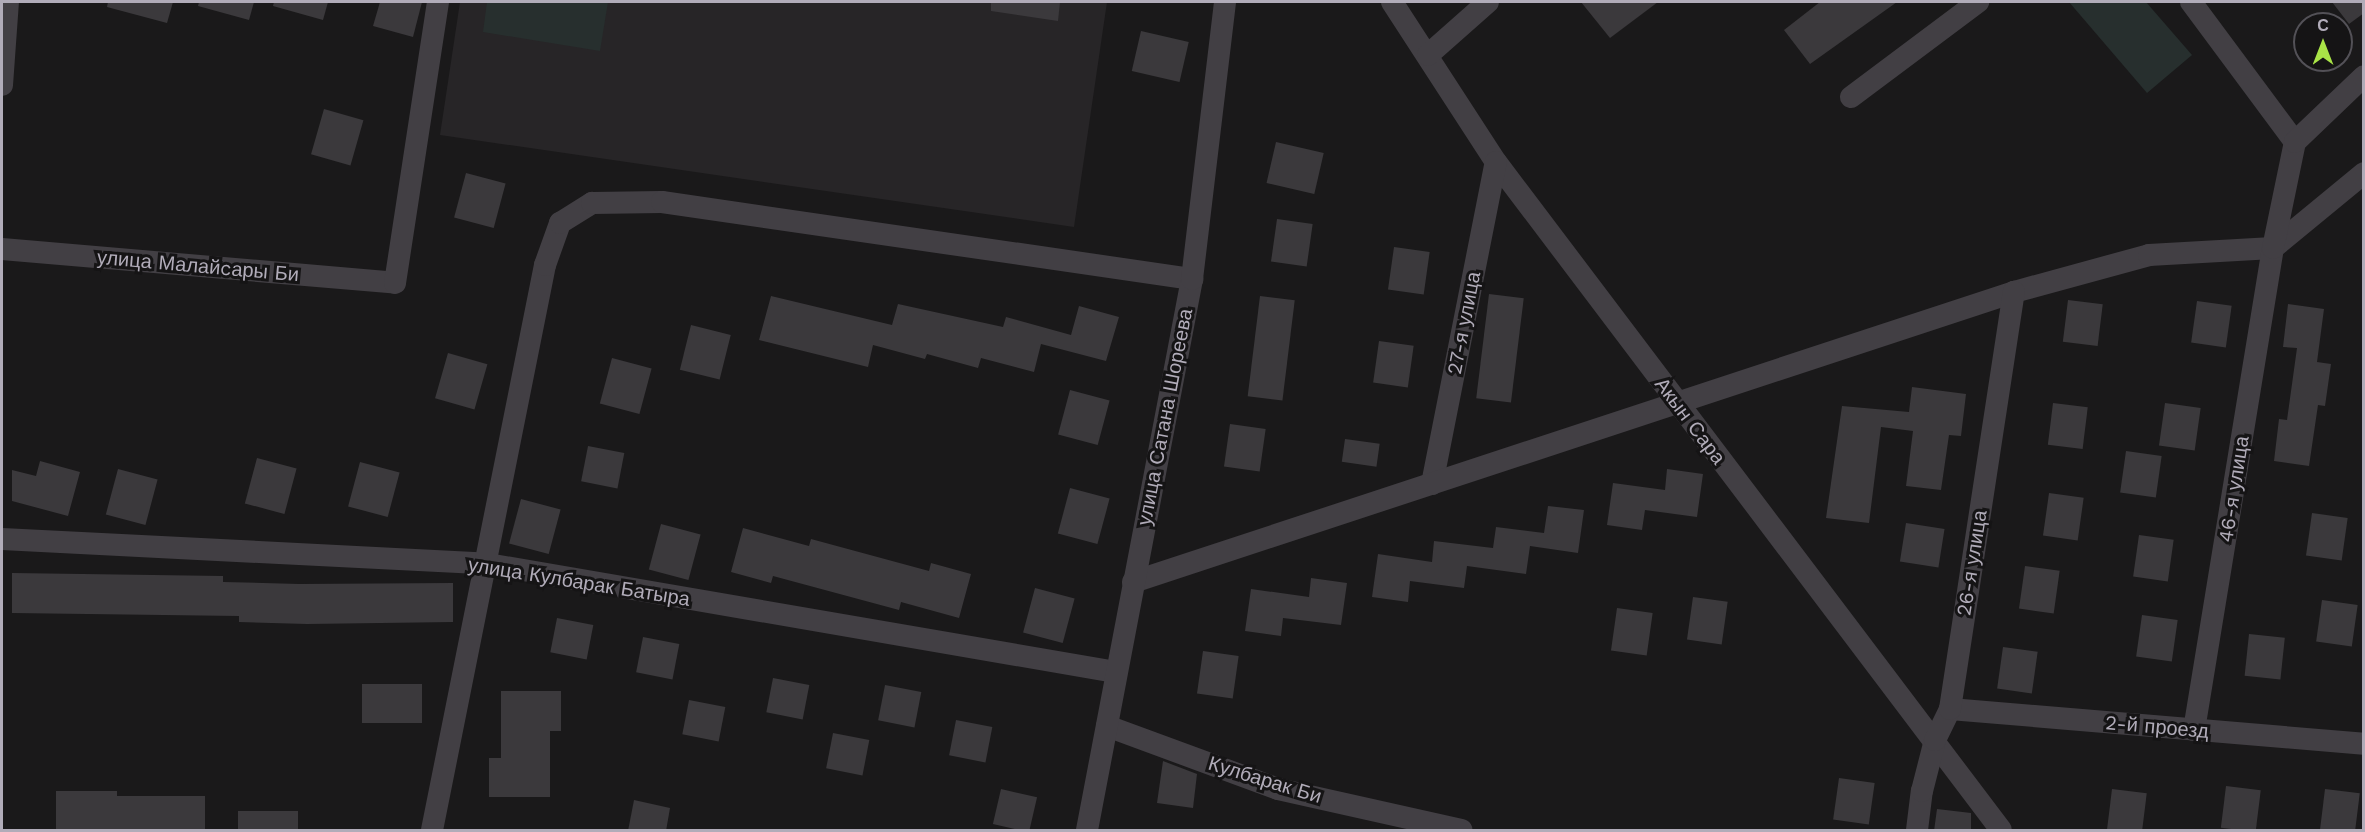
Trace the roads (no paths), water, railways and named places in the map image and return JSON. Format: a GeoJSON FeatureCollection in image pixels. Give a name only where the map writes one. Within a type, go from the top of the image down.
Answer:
{"type":"FeatureCollection","features":[{"type":"Feature","properties":{"kind":"street"},"geometry":{"type":"LineString","coordinates":[[2,85],[8,2]]}},
{"type":"Feature","properties":{"kind":"street","name":"улица Малайcары Би"},"geometry":{"type":"LineString","coordinates":[[2,249],[396,283],[438,2]]}},
{"type":"Feature","properties":{"kind":"street","name":"улица Сатана Шореева"},"geometry":{"type":"LineString","coordinates":[[1087,831],[1115,672],[1192,279],[1225,2]]}},
{"type":"Feature","properties":{"kind":"street","name":"Акын Сара"},"geometry":{"type":"LineString","coordinates":[[1392,2],[1496,162],[1676,404],[1935,740],[2001,831]]}},
{"type":"Feature","properties":{"kind":"street"},"geometry":{"type":"LineString","coordinates":[[1428,55],[1488,2]]}},
{"type":"Feature","properties":{"kind":"street"},"geometry":{"type":"LineString","coordinates":[[1851,97],[1978,2]]}},
{"type":"Feature","properties":{"kind":"street"},"geometry":{"type":"LineString","coordinates":[[2191,2],[2295,142],[2364,76]]}},
{"type":"Feature","properties":{"kind":"street","name":"46-я улица"},"geometry":{"type":"LineString","coordinates":[[2194,730],[2273,248],[2295,142]]}},
{"type":"Feature","properties":{"kind":"street","name":"27-я улица"},"geometry":{"type":"LineString","coordinates":[[1432,484],[1496,162]]}},
{"type":"Feature","properties":{"kind":"street"},"geometry":{"type":"LineString","coordinates":[[1133,582],[2014,292],[2149,255],[2273,248],[2364,174]]}},
{"type":"Feature","properties":{"kind":"street"},"geometry":{"type":"LineString","coordinates":[[432,831],[488,564],[545,265],[560,223],[592,203],[662,202],[1192,279]]}},
{"type":"Feature","properties":{"kind":"street","name":"26-я улица"},"geometry":{"type":"LineString","coordinates":[[1917,831],[1922,791],[1935,740],[1950,710],[2014,292]]}},
{"type":"Feature","properties":{"kind":"street","name":"улица Кулбарак Батыра"},"geometry":{"type":"LineString","coordinates":[[2,539],[488,564],[1115,672]]}},
{"type":"Feature","properties":{"kind":"street","name":"2-й проезд"},"geometry":{"type":"LineString","coordinates":[[1950,710],[2364,744]]}},
{"type":"Feature","properties":{"kind":"street","name":"Кулбарак Би"},"geometry":{"type":"LineString","coordinates":[[1107,726],[1278,789],[1461,831]]}}]}
